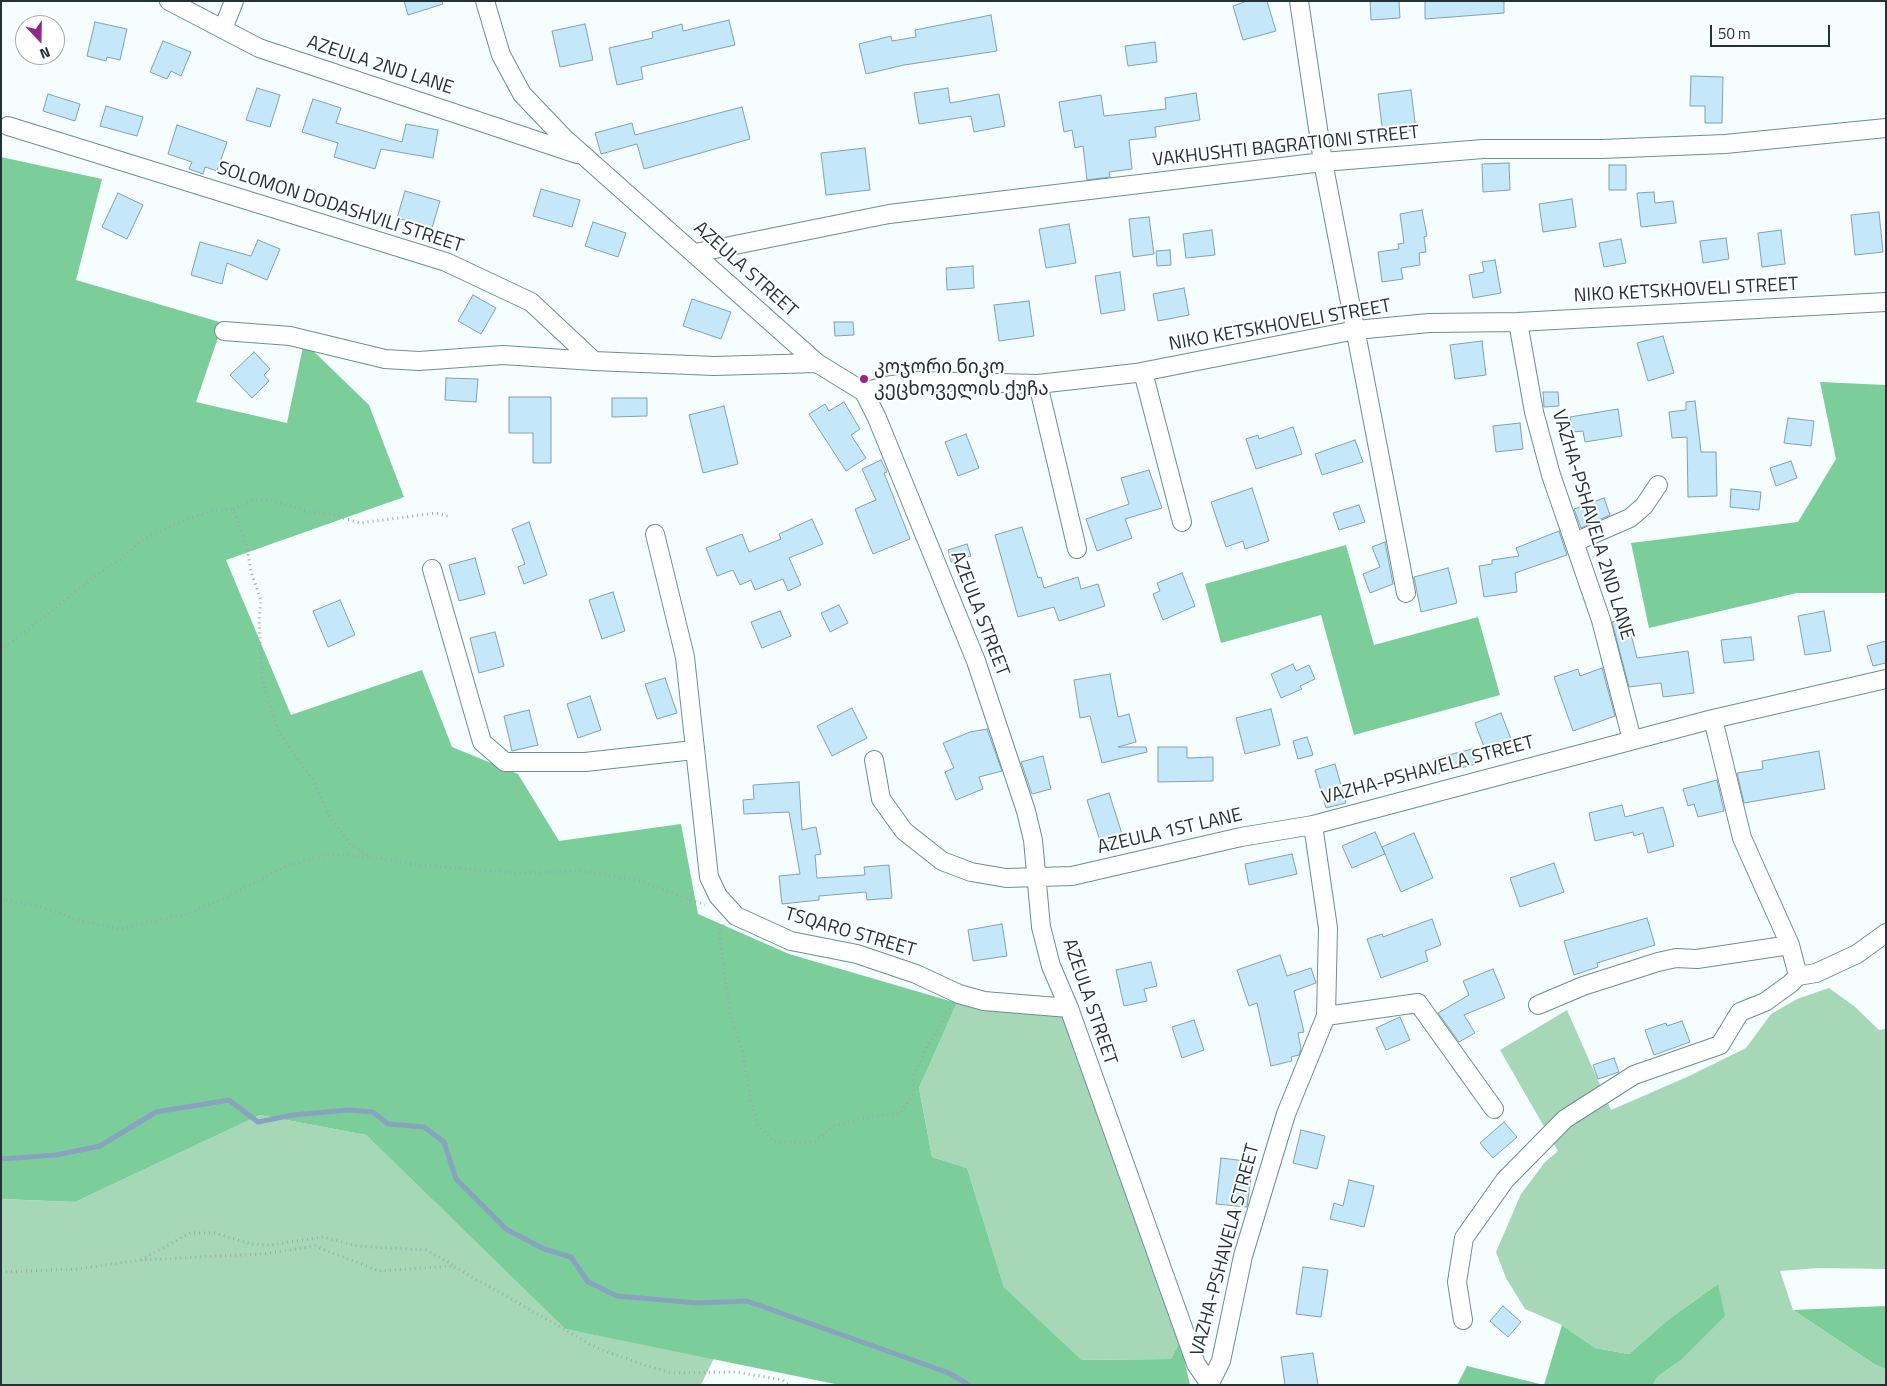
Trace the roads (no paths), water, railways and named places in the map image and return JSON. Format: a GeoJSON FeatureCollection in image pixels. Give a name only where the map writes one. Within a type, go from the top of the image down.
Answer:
{"type":"FeatureCollection","features":[{"type":"Feature","properties":{"kind":"street","name":"AZEULA 2ND LANE"},"geometry":{"type":"LineString","coordinates":[[169,1],[260,48],[585,157]]}},
{"type":"Feature","properties":{"kind":"street"},"geometry":{"type":"LineString","coordinates":[[223,29],[234,1]]}},
{"type":"Feature","properties":{"kind":"street","name":"AZEULA STREET"},"geometry":{"type":"LineString","coordinates":[[485,1],[501,55],[522,94],[585,157],[817,363],[864,392],[877,418],[976,661],[1026,811],[1033,840],[1041,927],[1051,966],[1068,1008],[1196,1364],[1209,1384]]}},
{"type":"Feature","properties":{"kind":"street"},"geometry":{"type":"LineString","coordinates":[[1299,1],[1323,162],[1406,593]]}},
{"type":"Feature","properties":{"kind":"street","name":"SOLOMON DODASHVILI STREET"},"geometry":{"type":"LineString","coordinates":[[8,126],[446,262],[531,302],[594,361]]}},
{"type":"Feature","properties":{"kind":"street","name":"VAKHUSHTI BAGRATIONI STREET"},"geometry":{"type":"LineString","coordinates":[[695,253],[889,214],[1323,162],[1483,149],[1601,149],[1725,144],[1886,128]]}},
{"type":"Feature","properties":{"kind":"street","name":"NIKO KETSKHOVELI STREET"},"geometry":{"type":"LineString","coordinates":[[864,392],[886,386],[919,381],[1038,384],[1143,372],[1356,330],[1429,323],[1518,322],[1886,302]]}},
{"type":"Feature","properties":{"kind":"street","name":"VAZHA-PSHAVELA 2ND LANE"},"geometry":{"type":"LineString","coordinates":[[1518,322],[1539,430],[1551,475],[1601,620],[1632,740]]}},
{"type":"Feature","properties":{"kind":"street"},"geometry":{"type":"LineString","coordinates":[[224,330],[290,336],[385,359],[419,360],[503,355],[714,366],[817,363]]}},
{"type":"Feature","properties":{"kind":"street"},"geometry":{"type":"LineString","coordinates":[[1143,372],[1182,522]]}},
{"type":"Feature","properties":{"kind":"street"},"geometry":{"type":"LineString","coordinates":[[1038,384],[1077,549]]}},
{"type":"Feature","properties":{"kind":"street"},"geometry":{"type":"LineString","coordinates":[[1575,542],[1630,518],[1644,506],[1658,485]]}},
{"type":"Feature","properties":{"kind":"street","name":"TSQARO STREET"},"geometry":{"type":"LineString","coordinates":[[655,534],[684,657],[709,877],[718,896],[736,916],[791,941],[857,954],[916,974],[959,994],[984,1001],[1068,1008]]}},
{"type":"Feature","properties":{"kind":"street"},"geometry":{"type":"LineString","coordinates":[[432,569],[482,742],[505,762],[586,762],[694,750]]}},
{"type":"Feature","properties":{"kind":"street","name":"VAZHA-PSHAVELA STREET"},"geometry":{"type":"LineString","coordinates":[[1209,1384],[1222,1360],[1243,1256],[1286,1114],[1326,1016],[1328,928],[1313,824],[1713,719],[1886,679]]}},
{"type":"Feature","properties":{"kind":"street"},"geometry":{"type":"LineString","coordinates":[[1713,719],[1742,838],[1790,945],[1798,976]]}},
{"type":"Feature","properties":{"kind":"street","name":"AZEULA 1ST LANE"},"geometry":{"type":"LineString","coordinates":[[874,760],[881,799],[904,831],[942,861],[980,874],[1006,878],[1072,876],[1241,837],[1313,824]]}},
{"type":"Feature","properties":{"kind":"street"},"geometry":{"type":"LineString","coordinates":[[1463,1320],[1457,1282],[1464,1238],[1505,1180],[1565,1119],[1634,1075],[1720,1045],[1740,1012],[1765,1002],[1798,976],[1816,973],[1857,954],[1886,933]]}},
{"type":"Feature","properties":{"kind":"street"},"geometry":{"type":"LineString","coordinates":[[1538,1004],[1583,986],[1658,962],[1676,958],[1697,959],[1790,945]]}},
{"type":"Feature","properties":{"kind":"street"},"geometry":{"type":"LineString","coordinates":[[1326,1016],[1418,1003],[1494,1109]]}},
{"type":"Feature","properties":{"kind":"waterway"},"geometry":{"type":"LineString","coordinates":[[1,1159],[56,1155],[100,1146],[156,1112],[229,1100],[258,1122],[293,1115],[349,1110],[373,1112],[388,1124],[424,1127],[444,1142],[456,1179],[506,1229],[544,1249],[571,1257],[588,1282],[617,1296],[697,1303],[747,1301],[949,1373],[969,1385]]}},
{"type":"Feature","properties":{"kind":"place","name":"კოჯორი ნიკო კეცხოველის ქუჩა"},"geometry":{"type":"Point","coordinates":[864,379]}}]}
